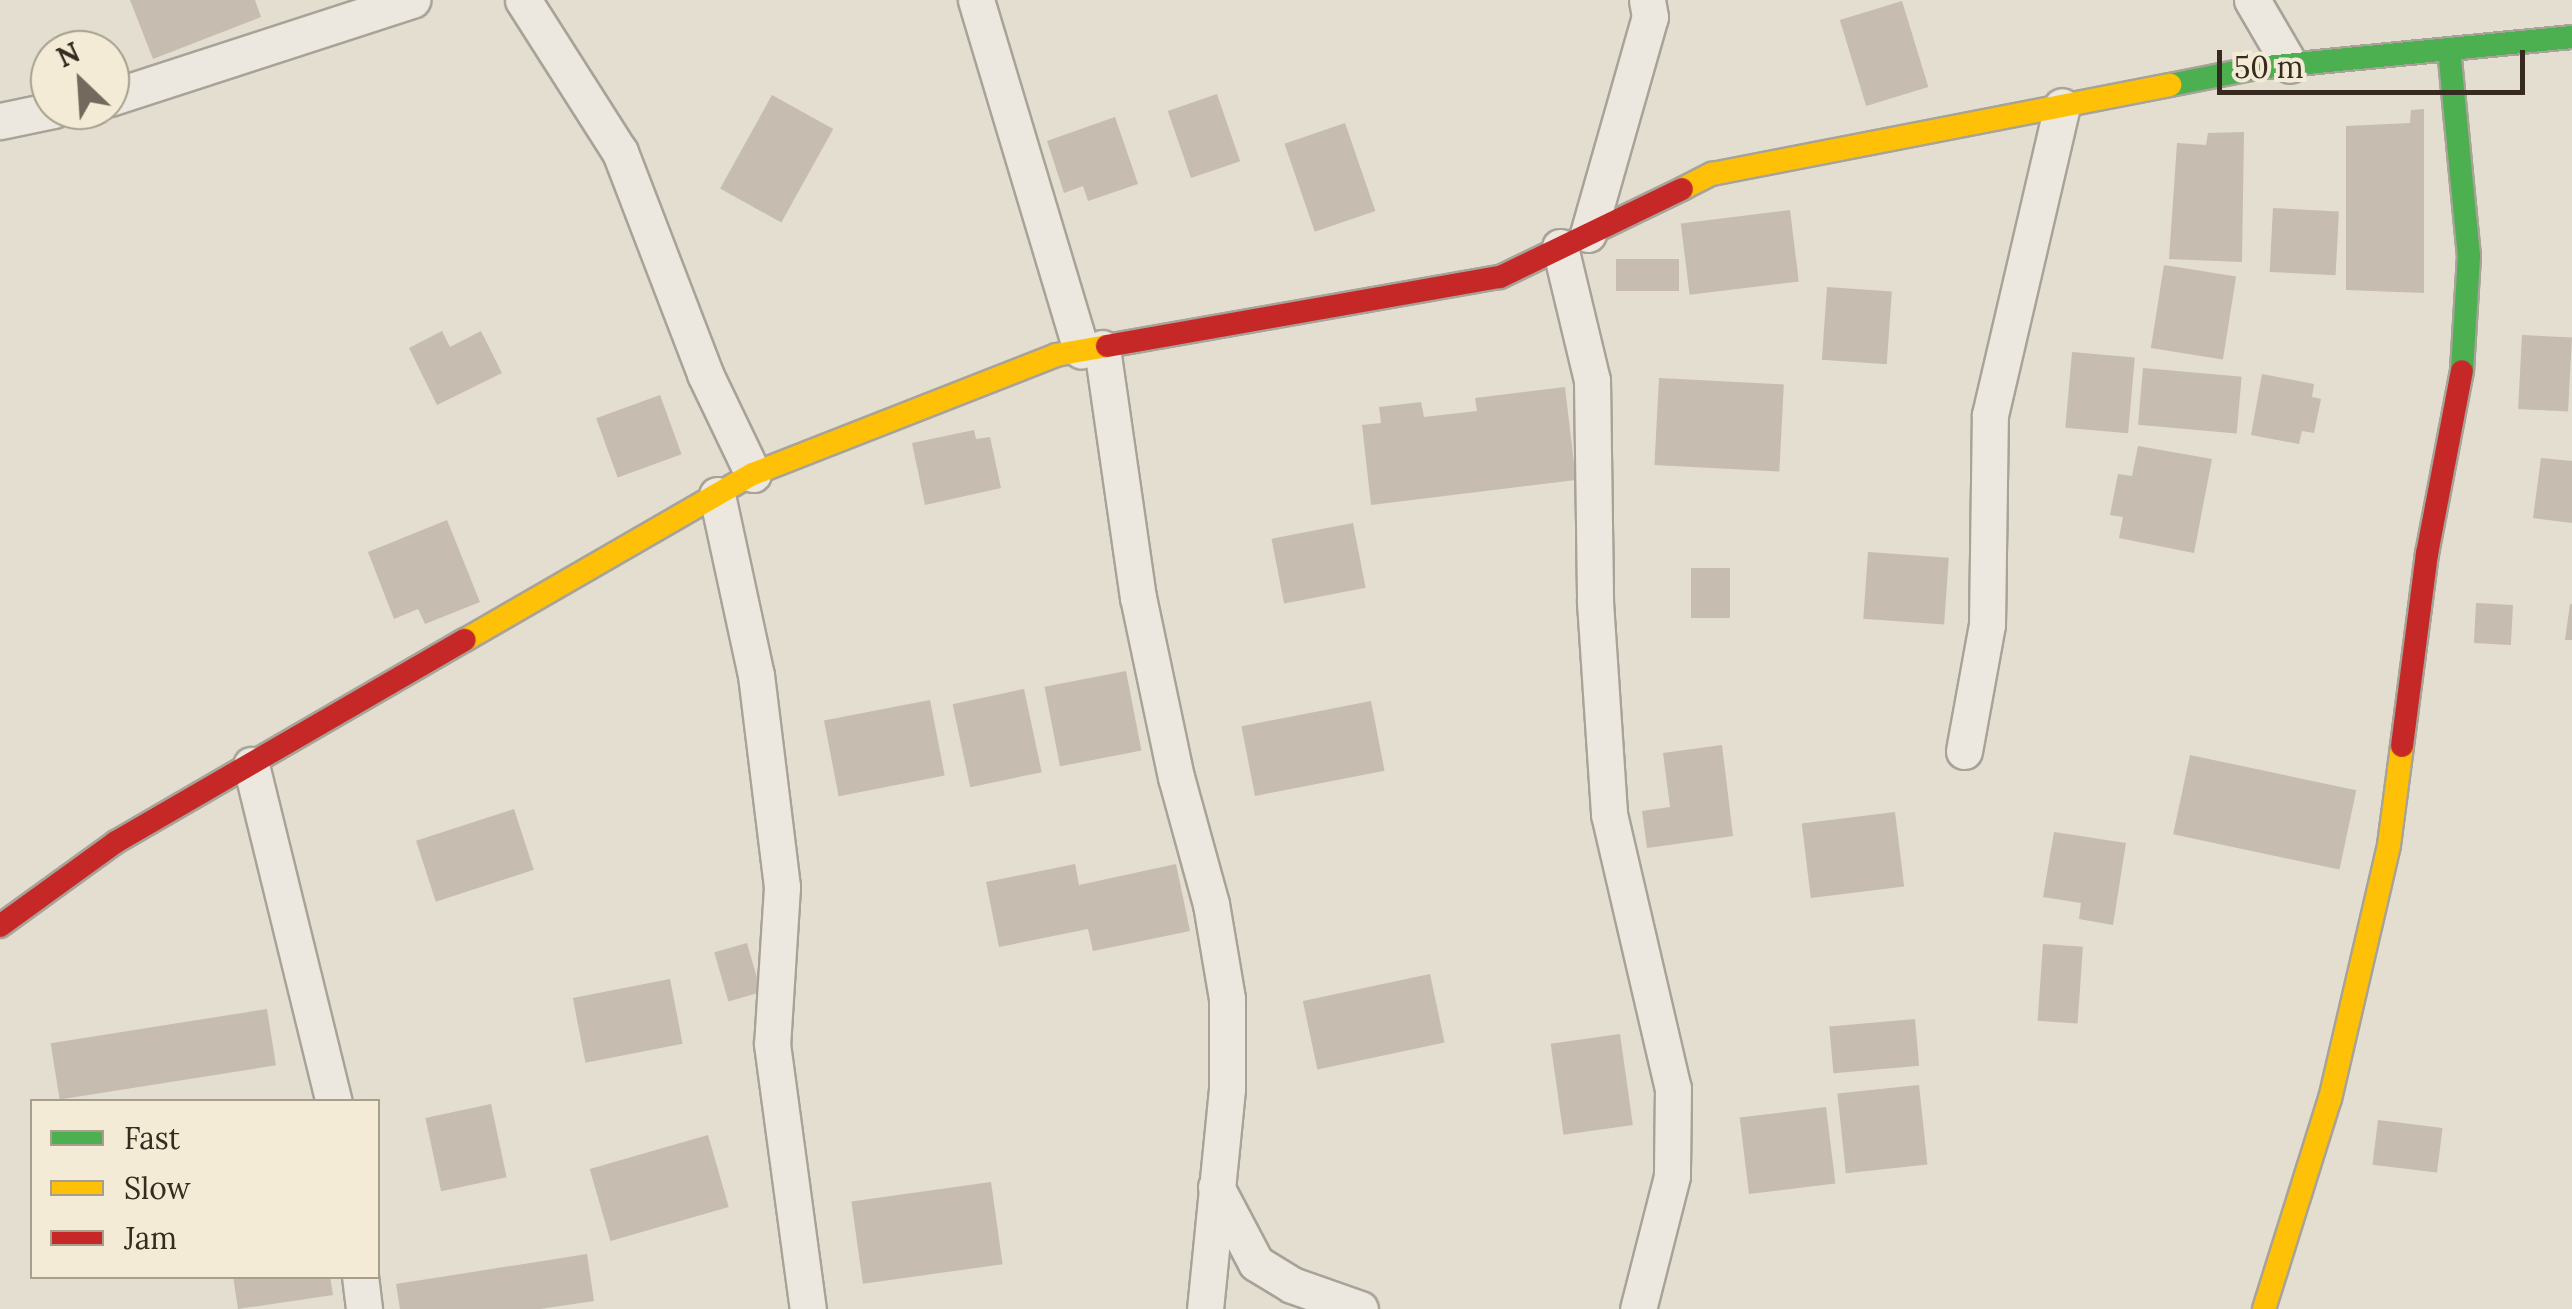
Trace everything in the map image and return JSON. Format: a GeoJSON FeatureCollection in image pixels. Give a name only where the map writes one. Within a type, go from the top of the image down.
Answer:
{"type":"FeatureCollection","features":[{"type":"Feature","properties":{"kind":"street"},"geometry":{"type":"LineString","coordinates":[[130,92],[412,0]]}},
{"type":"Feature","properties":{"kind":"street"},"geometry":{"type":"LineString","coordinates":[[523,0],[620,152],[705,374],[753,474]]}},
{"type":"Feature","properties":{"kind":"street"},"geometry":{"type":"LineString","coordinates":[[976,0],[1020,163],[1092,349],[1176,777],[1211,904],[1227,999],[1227,1089],[1204,1309]]}},
{"type":"Feature","properties":{"kind":"street"},"geometry":{"type":"LineString","coordinates":[[1638,1309],[1672,1176],[1673,1088],[1609,814],[1595,602],[1592,380],[1574,240],[1650,17],[1647,0]]}},
{"type":"Feature","properties":{"kind":"street"},"geometry":{"type":"LineString","coordinates":[[2252,0],[2290,65]]}},
{"type":"Feature","properties":{"kind":"street"},"geometry":{"type":"LineString","coordinates":[[0,926],[116,842],[753,474],[1092,349],[1500,276],[1712,174],[2290,65],[2572,37]]}},
{"type":"Feature","properties":{"kind":"street"},"geometry":{"type":"LineString","coordinates":[[2264,1309],[2330,1099],[2389,845],[2427,554],[2464,360],[2469,256],[2449,49]]}},
{"type":"Feature","properties":{"kind":"street"},"geometry":{"type":"LineString","coordinates":[[1964,752],[1987,624],[1990,415],[2062,106]]}},
{"type":"Feature","properties":{"kind":"street"},"geometry":{"type":"LineString","coordinates":[[0,121],[30,115]]}},
{"type":"Feature","properties":{"kind":"street"},"geometry":{"type":"LineString","coordinates":[[718,495],[756,675],[782,887],[772,1044],[808,1309]]}},
{"type":"Feature","properties":{"kind":"street"},"geometry":{"type":"LineString","coordinates":[[251,765],[333,1099]]}},
{"type":"Feature","properties":{"kind":"street"},"geometry":{"type":"LineString","coordinates":[[1216,1186],[1256,1263],[1292,1285],[1360,1309]]}},
{"type":"Feature","properties":{"kind":"street"},"geometry":{"type":"LineString","coordinates":[[360,1279],[364,1309]]}},
{"type":"Feature","properties":{"kind":"building"},"geometry":{"type":"Polygon","coordinates":[[[130,0],[255,0],[261,17],[153,59],[130,0]]]}},
{"type":"Feature","properties":{"kind":"building"},"geometry":{"type":"Polygon","coordinates":[[[1902,1],[1928,87],[1866,106],[1840,20],[1902,1]]]}},
{"type":"Feature","properties":{"kind":"building"},"geometry":{"type":"Polygon","coordinates":[[[1217,94],[1240,161],[1191,178],[1168,111],[1217,94]]]}},
{"type":"Feature","properties":{"kind":"building"},"geometry":{"type":"Polygon","coordinates":[[[772,95],[833,129],[781,223],[720,189],[772,95]]]}},
{"type":"Feature","properties":{"kind":"building"},"geometry":{"type":"Polygon","coordinates":[[[2424,109],[2424,293],[2346,290],[2346,126],[2410,123],[2411,110],[2424,109]]]}},
{"type":"Feature","properties":{"kind":"building"},"geometry":{"type":"Polygon","coordinates":[[[1115,117],[1138,184],[1088,201],[1083,186],[1064,193],[1047,141],[1115,117]]]}},
{"type":"Feature","properties":{"kind":"building"},"geometry":{"type":"Polygon","coordinates":[[[1345,123],[1375,211],[1315,232],[1284,144],[1345,123]]]}},
{"type":"Feature","properties":{"kind":"building"},"geometry":{"type":"Polygon","coordinates":[[[2244,132],[2242,262],[2169,259],[2177,143],[2206,145],[2208,133],[2244,132]]]}},
{"type":"Feature","properties":{"kind":"building"},"geometry":{"type":"Polygon","coordinates":[[[2273,208],[2339,211],[2336,275],[2270,272],[2273,208]]]}},
{"type":"Feature","properties":{"kind":"building"},"geometry":{"type":"Polygon","coordinates":[[[1790,210],[1799,281],[1690,295],[1681,223],[1790,210]]]}},
{"type":"Feature","properties":{"kind":"building"},"geometry":{"type":"Polygon","coordinates":[[[1616,259],[1679,259],[1679,291],[1616,291],[1616,259]]]}},
{"type":"Feature","properties":{"kind":"building"},"geometry":{"type":"Polygon","coordinates":[[[2164,265],[2236,276],[2223,359],[2151,348],[2164,265]]]}},
{"type":"Feature","properties":{"kind":"building"},"geometry":{"type":"Polygon","coordinates":[[[1827,287],[1892,292],[1887,364],[1822,360],[1827,287]]]}},
{"type":"Feature","properties":{"kind":"building"},"geometry":{"type":"Polygon","coordinates":[[[442,331],[450,347],[481,331],[502,373],[437,405],[409,348],[442,331]]]}},
{"type":"Feature","properties":{"kind":"building"},"geometry":{"type":"Polygon","coordinates":[[[2522,335],[2572,338],[2568,412],[2518,409],[2522,335]]]}},
{"type":"Feature","properties":{"kind":"building"},"geometry":{"type":"Polygon","coordinates":[[[2072,352],[2135,357],[2128,433],[2065,428],[2072,352]]]}},
{"type":"Feature","properties":{"kind":"building"},"geometry":{"type":"Polygon","coordinates":[[[2143,368],[2242,377],[2237,433],[2138,425],[2143,368]]]}},
{"type":"Feature","properties":{"kind":"building"},"geometry":{"type":"Polygon","coordinates":[[[2262,374],[2314,384],[2312,397],[2321,399],[2314,433],[2302,431],[2299,444],[2251,435],[2262,374]]]}},
{"type":"Feature","properties":{"kind":"building"},"geometry":{"type":"Polygon","coordinates":[[[1659,378],[1784,385],[1779,471],[1654,465],[1659,378]]]}},
{"type":"Feature","properties":{"kind":"building"},"geometry":{"type":"Polygon","coordinates":[[[1565,387],[1576,480],[1371,505],[1362,425],[1381,423],[1379,407],[1421,402],[1424,417],[1477,411],[1475,398],[1565,387]]]}},
{"type":"Feature","properties":{"kind":"building"},"geometry":{"type":"Polygon","coordinates":[[[660,395],[682,454],[618,477],[596,418],[660,395]]]}},
{"type":"Feature","properties":{"kind":"building"},"geometry":{"type":"Polygon","coordinates":[[[974,430],[976,439],[990,437],[1001,488],[925,505],[912,443],[974,430]]]}},
{"type":"Feature","properties":{"kind":"building"},"geometry":{"type":"Polygon","coordinates":[[[2138,446],[2212,459],[2194,553],[2119,538],[2123,517],[2110,515],[2118,474],[2132,476],[2138,446]]]}},
{"type":"Feature","properties":{"kind":"building"},"geometry":{"type":"Polygon","coordinates":[[[2541,458],[2572,461],[2572,523],[2533,518],[2541,458]]]}},
{"type":"Feature","properties":{"kind":"building"},"geometry":{"type":"Polygon","coordinates":[[[447,520],[480,602],[425,624],[418,609],[394,619],[368,552],[447,520]]]}},
{"type":"Feature","properties":{"kind":"building"},"geometry":{"type":"Polygon","coordinates":[[[1353,523],[1366,588],[1284,604],[1272,539],[1353,523]]]}},
{"type":"Feature","properties":{"kind":"building"},"geometry":{"type":"Polygon","coordinates":[[[1868,552],[1949,558],[1944,624],[1863,619],[1868,552]]]}},
{"type":"Feature","properties":{"kind":"building"},"geometry":{"type":"Polygon","coordinates":[[[1691,568],[1730,568],[1730,618],[1691,618],[1691,568]]]}},
{"type":"Feature","properties":{"kind":"building"},"geometry":{"type":"Polygon","coordinates":[[[2476,603],[2513,605],[2511,645],[2474,643],[2476,603]]]}},
{"type":"Feature","properties":{"kind":"building"},"geometry":{"type":"Polygon","coordinates":[[[2570,604],[2572,640],[2565,640],[2570,604]]]}},
{"type":"Feature","properties":{"kind":"building"},"geometry":{"type":"Polygon","coordinates":[[[1126,671],[1141,751],[1060,766],[1045,687],[1126,671]]]}},
{"type":"Feature","properties":{"kind":"building"},"geometry":{"type":"Polygon","coordinates":[[[1024,689],[1042,772],[970,787],[953,704],[1024,689]]]}},
{"type":"Feature","properties":{"kind":"building"},"geometry":{"type":"Polygon","coordinates":[[[930,700],[945,776],[839,796],[824,721],[930,700]]]}},
{"type":"Feature","properties":{"kind":"building"},"geometry":{"type":"Polygon","coordinates":[[[1371,701],[1385,771],[1255,796],[1241,726],[1371,701]]]}},
{"type":"Feature","properties":{"kind":"building"},"geometry":{"type":"Polygon","coordinates":[[[1722,745],[1733,836],[1647,848],[1642,811],[1670,807],[1663,753],[1722,745]]]}},
{"type":"Feature","properties":{"kind":"building"},"geometry":{"type":"Polygon","coordinates":[[[2190,755],[2356,790],[2339,870],[2173,834],[2190,755]]]}},
{"type":"Feature","properties":{"kind":"building"},"geometry":{"type":"Polygon","coordinates":[[[514,809],[534,870],[436,902],[416,841],[514,809]]]}},
{"type":"Feature","properties":{"kind":"building"},"geometry":{"type":"Polygon","coordinates":[[[1895,812],[1904,886],[1811,898],[1802,823],[1895,812]]]}},
{"type":"Feature","properties":{"kind":"building"},"geometry":{"type":"Polygon","coordinates":[[[2054,832],[2126,843],[2113,925],[2079,919],[2081,903],[2043,897],[2054,832]]]}},
{"type":"Feature","properties":{"kind":"building"},"geometry":{"type":"Polygon","coordinates":[[[1075,864],[1079,885],[1176,864],[1190,931],[1093,951],[1088,929],[999,947],[986,882],[1075,864]]]}},
{"type":"Feature","properties":{"kind":"building"},"geometry":{"type":"Polygon","coordinates":[[[747,943],[761,992],[728,1001],[714,952],[747,943]]]}},
{"type":"Feature","properties":{"kind":"building"},"geometry":{"type":"Polygon","coordinates":[[[2043,944],[2083,947],[2078,1024],[2038,1021],[2043,944]]]}},
{"type":"Feature","properties":{"kind":"building"},"geometry":{"type":"Polygon","coordinates":[[[1430,974],[1445,1042],[1317,1069],[1303,1001],[1430,974]]]}},
{"type":"Feature","properties":{"kind":"building"},"geometry":{"type":"Polygon","coordinates":[[[670,979],[683,1044],[585,1063],[573,998],[670,979]]]}},
{"type":"Feature","properties":{"kind":"building"},"geometry":{"type":"Polygon","coordinates":[[[267,1009],[276,1065],[60,1099],[51,1043],[267,1009]]]}},
{"type":"Feature","properties":{"kind":"building"},"geometry":{"type":"Polygon","coordinates":[[[1915,1019],[1919,1066],[1833,1073],[1829,1026],[1915,1019]]]}},
{"type":"Feature","properties":{"kind":"building"},"geometry":{"type":"Polygon","coordinates":[[[1620,1034],[1633,1125],[1563,1135],[1551,1044],[1620,1034]]]}},
{"type":"Feature","properties":{"kind":"building"},"geometry":{"type":"Polygon","coordinates":[[[1919,1085],[1927,1165],[1846,1173],[1837,1094],[1919,1085]]]}},
{"type":"Feature","properties":{"kind":"building"},"geometry":{"type":"Polygon","coordinates":[[[491,1104],[507,1177],[441,1191],[425,1118],[491,1104]]]}},
{"type":"Feature","properties":{"kind":"building"},"geometry":{"type":"Polygon","coordinates":[[[1826,1107],[1835,1183],[1749,1194],[1740,1118],[1826,1107]]]}},
{"type":"Feature","properties":{"kind":"building"},"geometry":{"type":"Polygon","coordinates":[[[2378,1120],[2443,1128],[2437,1173],[2373,1165],[2378,1120]]]}},
{"type":"Feature","properties":{"kind":"building"},"geometry":{"type":"Polygon","coordinates":[[[708,1135],[729,1207],[610,1241],[590,1169],[708,1135]]]}},
{"type":"Feature","properties":{"kind":"building"},"geometry":{"type":"Polygon","coordinates":[[[991,1182],[1003,1264],[863,1284],[851,1202],[991,1182]]]}},
{"type":"Feature","properties":{"kind":"building"},"geometry":{"type":"Polygon","coordinates":[[[587,1254],[594,1301],[540,1309],[400,1309],[396,1284],[587,1254]]]}},
{"type":"Feature","properties":{"kind":"building"},"geometry":{"type":"Polygon","coordinates":[[[233,1279],[330,1279],[333,1295],[238,1309],[233,1279]]]}},
{"type":"Feature","properties":{"kind":"traffic: fast"},"geometry":{"type":"LineString","coordinates":[[2170,85],[2256,68],[2572,37]]}},
{"type":"Feature","properties":{"kind":"traffic: fast"},"geometry":{"type":"LineString","coordinates":[[2449,49],[2469,256],[2462,371]]}},
{"type":"Feature","properties":{"kind":"traffic: slow"},"geometry":{"type":"LineString","coordinates":[[1682,189],[1712,174],[2170,85]]}},
{"type":"Feature","properties":{"kind":"traffic: slow"},"geometry":{"type":"LineString","coordinates":[[465,640],[753,474],[1056,355],[1107,346]]}},
{"type":"Feature","properties":{"kind":"traffic: slow"},"geometry":{"type":"LineString","coordinates":[[2264,1309],[2330,1099],[2389,845],[2402,746]]}},
{"type":"Feature","properties":{"kind":"traffic: jam"},"geometry":{"type":"LineString","coordinates":[[1107,346],[1500,277],[1682,189]]}},
{"type":"Feature","properties":{"kind":"traffic: jam"},"geometry":{"type":"LineString","coordinates":[[2402,746],[2427,554],[2462,371]]}},
{"type":"Feature","properties":{"kind":"traffic: jam"},"geometry":{"type":"LineString","coordinates":[[0,926],[116,842],[465,640]]}}]}
